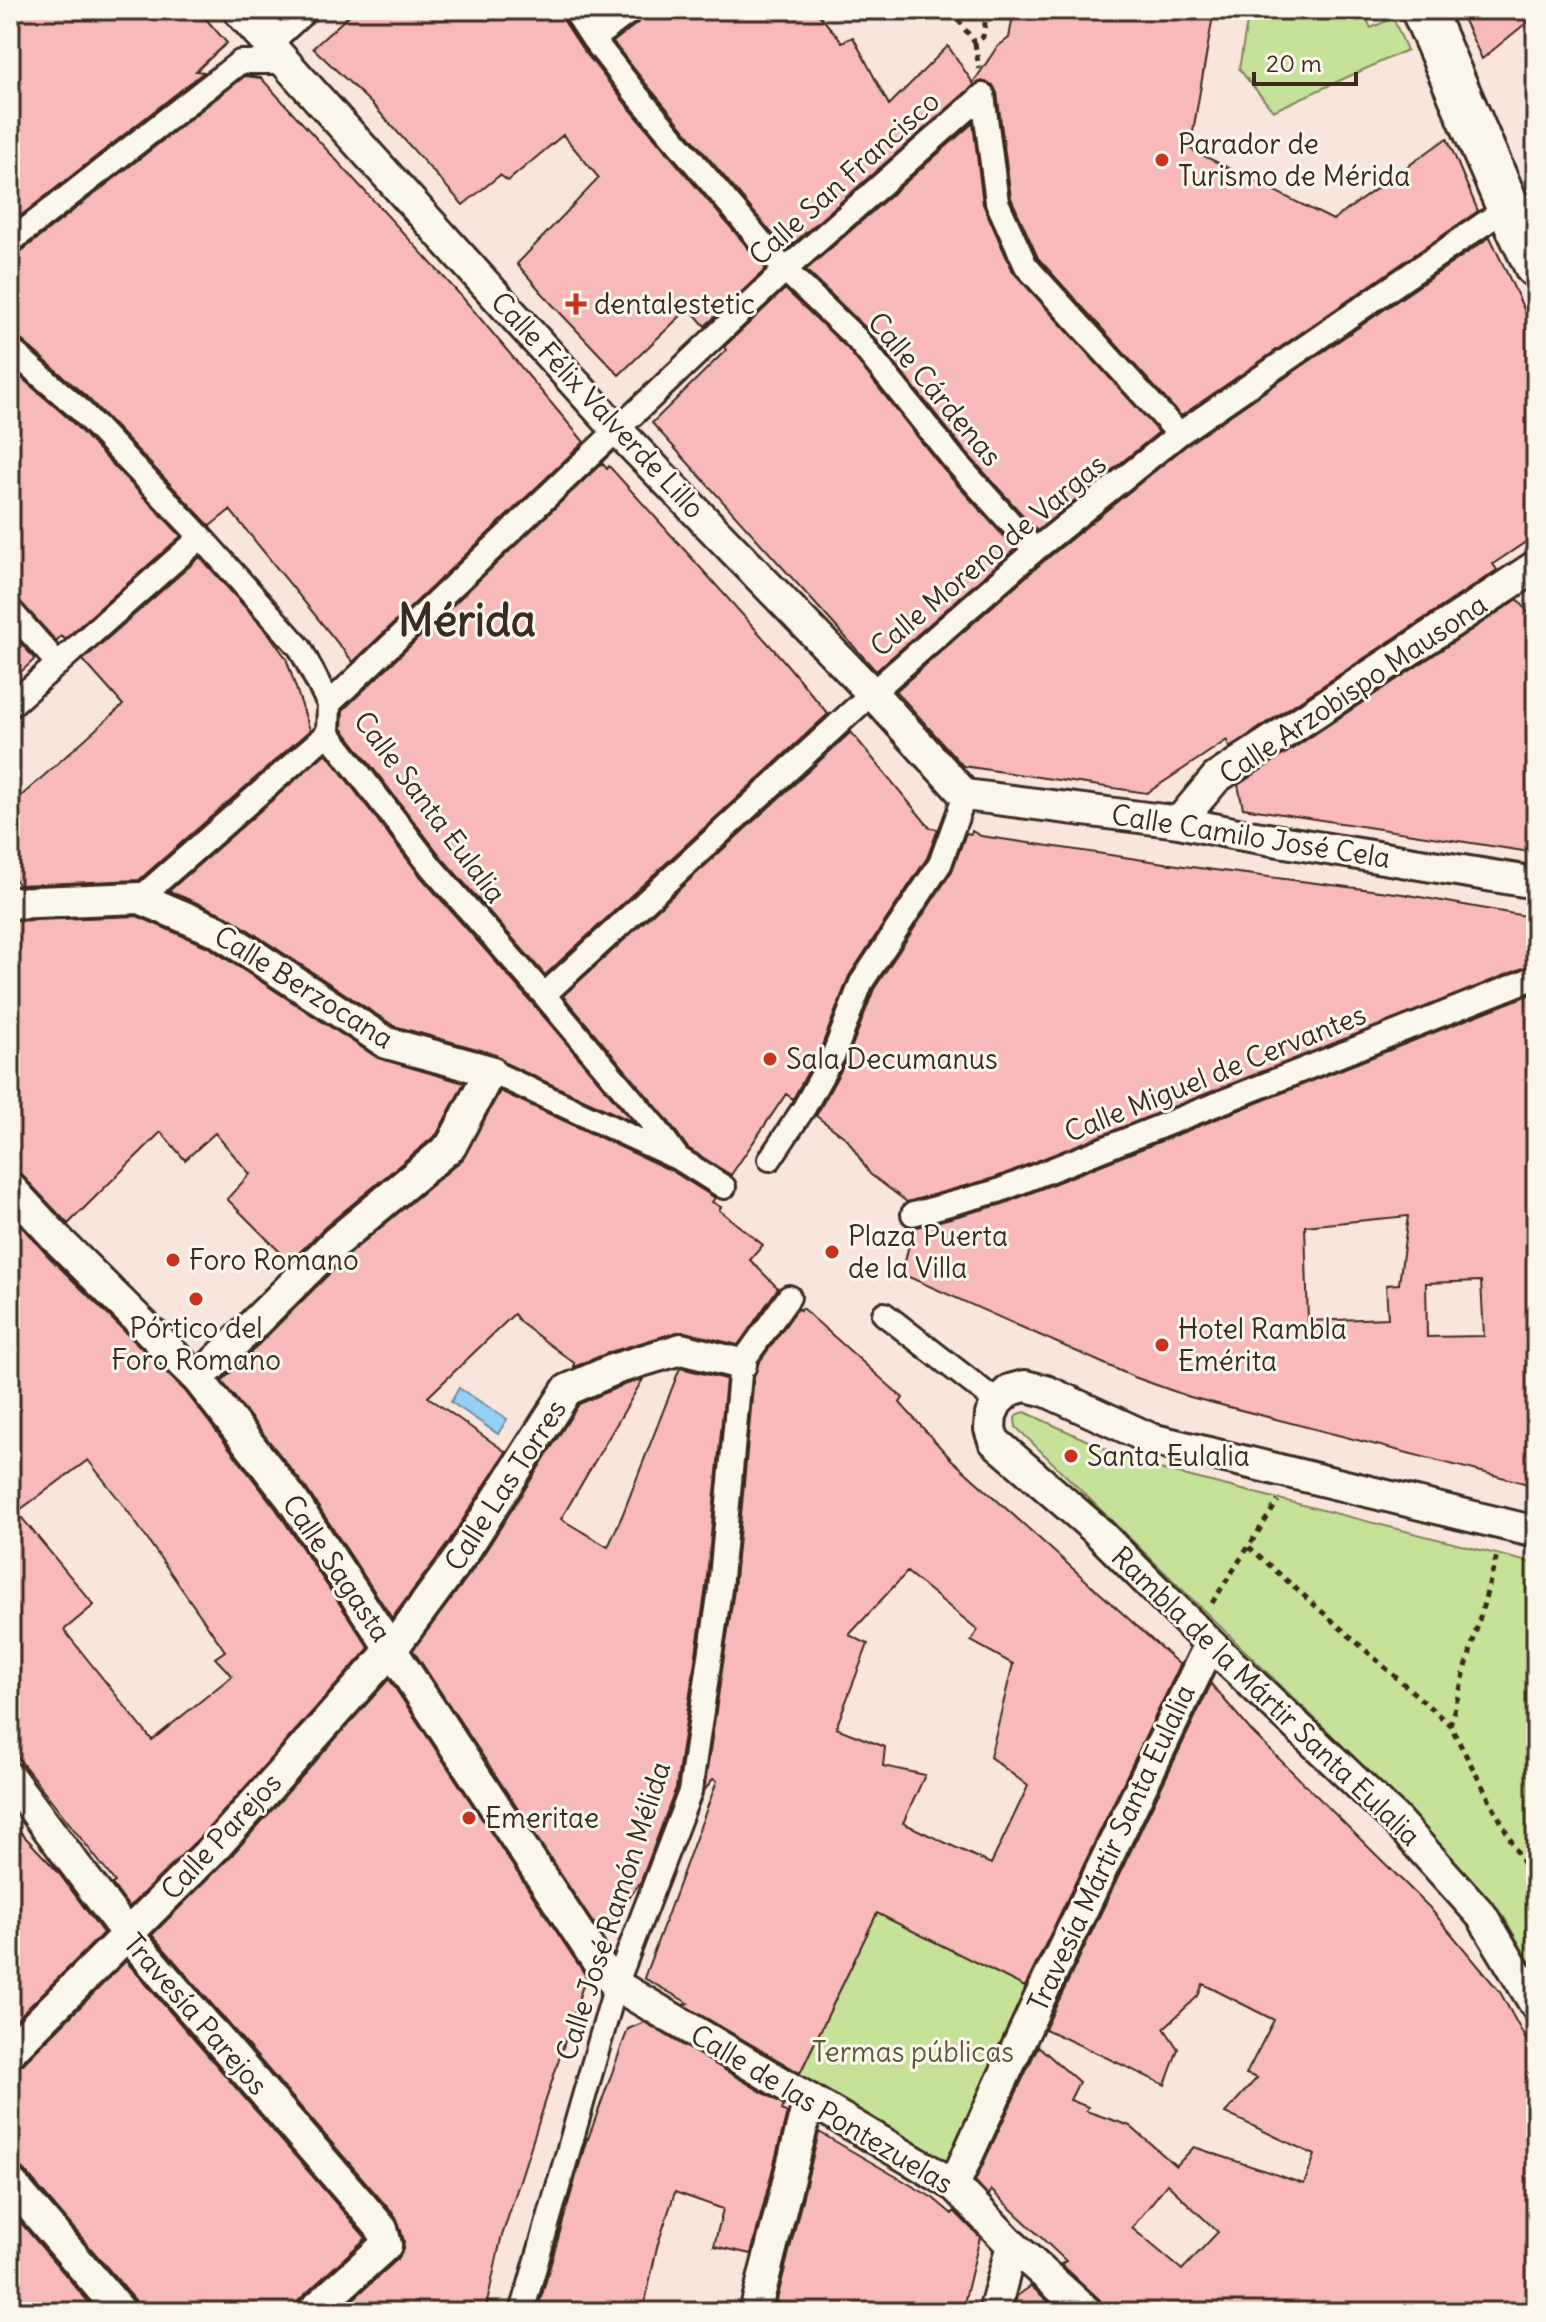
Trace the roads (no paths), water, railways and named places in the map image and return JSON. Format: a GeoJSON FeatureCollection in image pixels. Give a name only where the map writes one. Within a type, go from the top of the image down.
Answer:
{"type":"FeatureCollection","features":[{"type":"Feature","properties":{"kind":"main road"},"geometry":{"type":"LineString","coordinates":[[1423,10],[1536,266]]}},
{"type":"Feature","properties":{"kind":"street","name":"Calle Félix Valverde Lillo"},"geometry":{"type":"LineString","coordinates":[[238,10],[618,431],[872,693],[965,795]]}},
{"type":"Feature","properties":{"kind":"street"},"geometry":{"type":"LineString","coordinates":[[10,242],[240,62],[276,52],[301,10]]}},
{"type":"Feature","properties":{"kind":"street","name":"Calle Cárdenas"},"geometry":{"type":"LineString","coordinates":[[574,10],[646,106],[785,270],[857,339],[954,460],[1035,550]]}},
{"type":"Feature","properties":{"kind":"street"},"geometry":{"type":"LineString","coordinates":[[593,39],[632,10]]}},
{"type":"Feature","properties":{"kind":"street","name":"Calle San Francisco"},"geometry":{"type":"LineString","coordinates":[[329,704],[785,270],[983,95],[997,202],[1026,266],[1179,434]]}},
{"type":"Feature","properties":{"kind":"street","name":"Calle Moreno de Vargas"},"geometry":{"type":"LineString","coordinates":[[544,995],[872,693],[1035,550],[1179,434],[1508,207]]}},
{"type":"Feature","properties":{"kind":"street","name":"Calle Santa Eulalia"},"geometry":{"type":"LineString","coordinates":[[10,349],[78,408],[201,537],[300,648],[329,704],[328,733],[432,868],[544,995],[678,1158],[724,1187]]}},
{"type":"Feature","properties":{"kind":"street"},"geometry":{"type":"LineString","coordinates":[[10,706],[201,537]]}},
{"type":"Feature","properties":{"kind":"street","name":"Calle Arzobispo Mausona"},"geometry":{"type":"LineString","coordinates":[[1179,822],[1216,778],[1536,566]]}},
{"type":"Feature","properties":{"kind":"street"},"geometry":{"type":"LineString","coordinates":[[10,610],[58,664]]}},
{"type":"Feature","properties":{"kind":"street"},"geometry":{"type":"LineString","coordinates":[[140,898],[328,733]]}},
{"type":"Feature","properties":{"kind":"street"},"geometry":{"type":"LineString","coordinates":[[770,1159],[804,1108],[834,1054],[861,983],[940,864],[965,795]]}},
{"type":"Feature","properties":{"kind":"street","name":"Calle Camilo José Cela"},"geometry":{"type":"LineString","coordinates":[[965,795],[1179,822],[1536,883]]}},
{"type":"Feature","properties":{"kind":"street","name":"Calle Berzocana"},"geometry":{"type":"LineString","coordinates":[[10,902],[140,898],[217,931],[387,1043],[490,1071],[678,1158]]}},
{"type":"Feature","properties":{"kind":"street","name":"Calle Miguel de Cervantes"},"geometry":{"type":"LineString","coordinates":[[913,1214],[998,1191],[1536,977]]}},
{"type":"Feature","properties":{"kind":"street"},"geometry":{"type":"LineString","coordinates":[[198,1379],[337,1241],[451,1146],[490,1071]]}},
{"type":"Feature","properties":{"kind":"street","name":"Calle Sagasta"},"geometry":{"type":"LineString","coordinates":[[10,1188],[198,1379],[291,1498],[599,1964],[616,1985]]}},
{"type":"Feature","properties":{"kind":"street"},"geometry":{"type":"LineString","coordinates":[[741,1364],[789,1297]]}},
{"type":"Feature","properties":{"kind":"street"},"geometry":{"type":"LineString","coordinates":[[884,1314],[997,1402],[1010,1390],[1025,1386],[1046,1391],[1151,1439],[1536,1532]]}},
{"type":"Feature","properties":{"kind":"street","name":"Calle Las Torres"},"geometry":{"type":"LineString","coordinates":[[392,1649],[463,1553],[567,1390],[615,1369],[681,1349],[741,1364]]}},
{"type":"Feature","properties":{"kind":"street","name":"Calle José Ramón Mélida"},"geometry":{"type":"LineString","coordinates":[[522,2312],[616,1985],[690,1792],[720,1589],[741,1364]]}},
{"type":"Feature","properties":{"kind":"street","name":"Rambla de la Mártir Santa Eulalia"},"geometry":{"type":"LineString","coordinates":[[997,1402],[991,1415],[990,1429],[994,1441],[1094,1528],[1202,1637],[1405,1829],[1482,1916],[1536,2006]]}},
{"type":"Feature","properties":{"kind":"street","name":"Travesía Mártir Santa Eulalia"},"geometry":{"type":"LineString","coordinates":[[954,2185],[1202,1637]]}},
{"type":"Feature","properties":{"kind":"street","name":"Calle Parejos"},"geometry":{"type":"LineString","coordinates":[[10,2051],[218,1844],[392,1649]]}},
{"type":"Feature","properties":{"kind":"street","name":"Travesía Parejos"},"geometry":{"type":"LineString","coordinates":[[10,1778],[127,1934],[382,2229],[386,2245],[312,2312]]}},
{"type":"Feature","properties":{"kind":"street","name":"Calle de las Pontezuelas"},"geometry":{"type":"LineString","coordinates":[[616,1985],[954,2185],[1012,2245],[1087,2312]]}},
{"type":"Feature","properties":{"kind":"street"},"geometry":{"type":"LineString","coordinates":[[755,2312],[809,2099]]}},
{"type":"Feature","properties":{"kind":"street"},"geometry":{"type":"LineString","coordinates":[[10,2182],[121,2312]]}},
{"type":"Feature","properties":{"kind":"street"},"geometry":{"type":"LineString","coordinates":[[994,2312],[1012,2245]]}},
{"type":"Feature","properties":{"kind":"water"},"geometry":{"type":"Polygon","coordinates":[[[459,1388],[507,1419],[498,1434],[451,1402],[459,1388]]]}},
{"type":"Feature","properties":{"kind":"place","name":"Parador de Turismo de Mérida"},"geometry":{"type":"Point","coordinates":[1162,160]}},
{"type":"Feature","properties":{"kind":"place","name":"dentalestetic"},"geometry":{"type":"Point","coordinates":[576,304]}},
{"type":"Feature","properties":{"kind":"place","name":"Sala Decumanus"},"geometry":{"type":"Point","coordinates":[770,1059]}},
{"type":"Feature","properties":{"kind":"place","name":"Plaza Puerta de la Villa"},"geometry":{"type":"Point","coordinates":[832,1252]}},
{"type":"Feature","properties":{"kind":"place","name":"Foro Romano"},"geometry":{"type":"Point","coordinates":[173,1260]}},
{"type":"Feature","properties":{"kind":"place","name":"Pórtico del Foro Romano"},"geometry":{"type":"Point","coordinates":[196,1299]}},
{"type":"Feature","properties":{"kind":"place","name":"Hotel Rambla Emérita"},"geometry":{"type":"Point","coordinates":[1162,1345]}},
{"type":"Feature","properties":{"kind":"place","name":"Santa Eulalia"},"geometry":{"type":"Point","coordinates":[1071,1456]}},
{"type":"Feature","properties":{"kind":"place","name":"Emeritae"},"geometry":{"type":"Point","coordinates":[469,1818]}},
{"type":"Feature","properties":{"kind":"district","name":"Mérida"},"geometry":{"type":"Point","coordinates":[467,620]}},
{"type":"Feature","properties":{"kind":"park label","name":"Termas públicas"},"geometry":{"type":"Point","coordinates":[913,2052]}}]}
